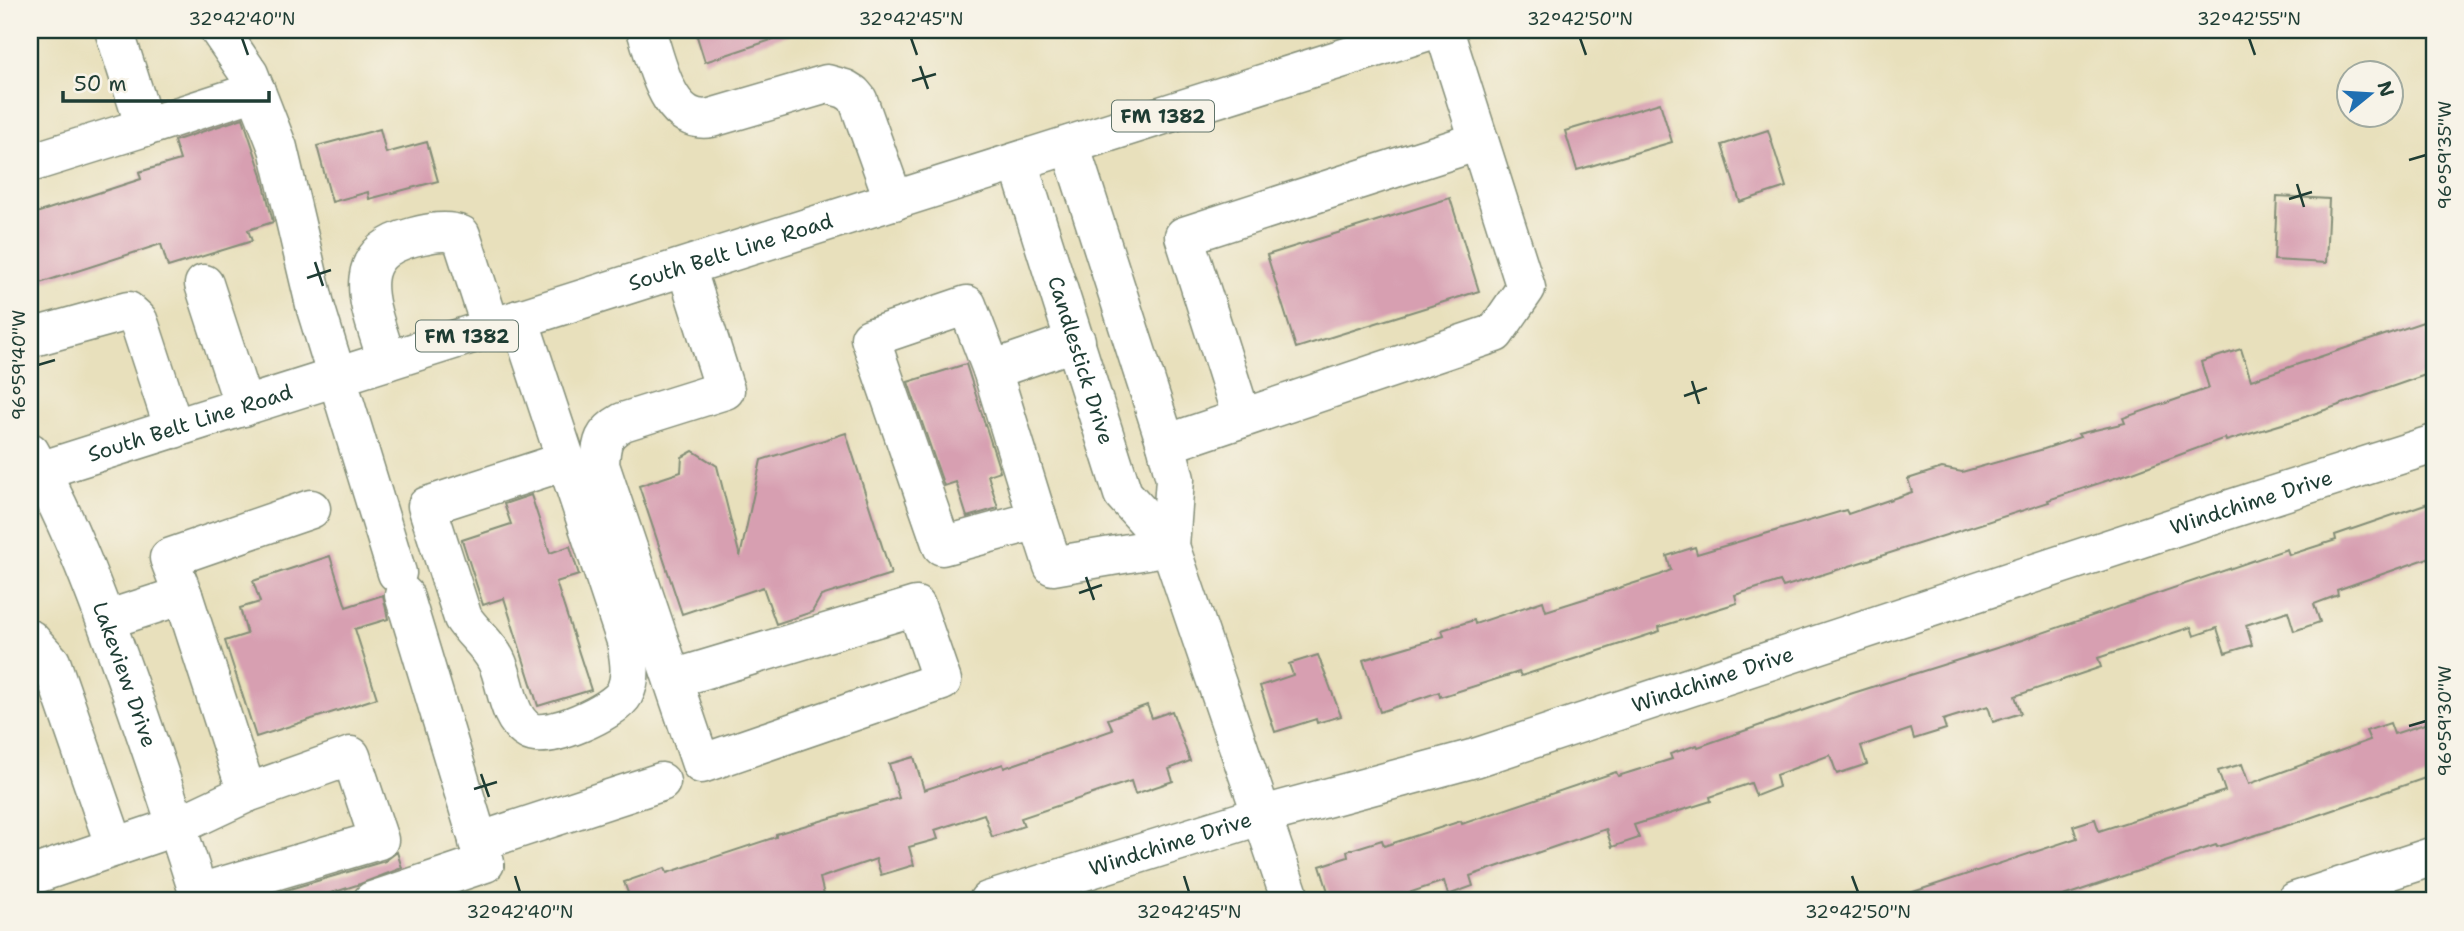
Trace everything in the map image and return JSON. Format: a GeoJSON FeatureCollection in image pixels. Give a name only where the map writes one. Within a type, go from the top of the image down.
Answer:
{"type":"FeatureCollection","features":[{"type":"Feature","properties":{"kind":"street"},"geometry":{"type":"LineString","coordinates":[[114,30],[145,127]]}},
{"type":"Feature","properties":{"kind":"street"},"geometry":{"type":"LineString","coordinates":[[219,30],[249,74],[278,148],[316,309],[485,863],[372,901]]}},
{"type":"Feature","properties":{"kind":"street"},"geometry":{"type":"LineString","coordinates":[[646,30],[671,97],[679,109],[694,118],[711,118],[827,84],[853,94],[858,100],[894,201]]}},
{"type":"Feature","properties":{"kind":"street","name":"South Belt Line Road"},"geometry":{"type":"LineString","coordinates":[[33,466],[174,429],[1432,30]]}},
{"type":"Feature","properties":{"kind":"street"},"geometry":{"type":"LineString","coordinates":[[1166,444],[1495,332],[1526,288],[1444,30]]}},
{"type":"Feature","properties":{"kind":"street"},"geometry":{"type":"LineString","coordinates":[[30,163],[256,91]]}},
{"type":"Feature","properties":{"kind":"street"},"geometry":{"type":"LineString","coordinates":[[1242,418],[1184,236],[1479,141]]}},
{"type":"Feature","properties":{"kind":"street","name":"Candlestick Drive"},"geometry":{"type":"LineString","coordinates":[[1069,145],[1175,479],[1170,546]]}},
{"type":"Feature","properties":{"kind":"street","name":"Candlestick Drive"},"geometry":{"type":"LineString","coordinates":[[1018,162],[1123,494],[1170,546],[1291,901]]}},
{"type":"Feature","properties":{"kind":"street"},"geometry":{"type":"LineString","coordinates":[[387,361],[366,286],[374,259],[387,247],[404,240],[438,232],[461,235],[505,324],[566,461],[626,641],[630,665],[623,696],[594,717],[547,734],[530,732],[516,719],[496,660],[463,618],[427,506],[566,461]]}},
{"type":"Feature","properties":{"kind":"street"},"geometry":{"type":"LineString","coordinates":[[673,679],[916,606],[942,681],[701,764],[600,465],[601,448],[608,430],[623,422],[725,390],[687,267]]}},
{"type":"Feature","properties":{"kind":"street"},"geometry":{"type":"LineString","coordinates":[[204,285],[244,407]]}},
{"type":"Feature","properties":{"kind":"street"},"geometry":{"type":"LineString","coordinates":[[1038,520],[942,546],[870,338],[967,305],[992,370],[1053,566],[1170,546]]}},
{"type":"Feature","properties":{"kind":"street"},"geometry":{"type":"LineString","coordinates":[[30,338],[128,311],[138,320],[174,429]]}},
{"type":"Feature","properties":{"kind":"street"},"geometry":{"type":"LineString","coordinates":[[992,370],[1076,341]]}},
{"type":"Feature","properties":{"kind":"street","name":"Windchime Drive"},"geometry":{"type":"LineString","coordinates":[[988,901],[1263,815],[1475,758],[2434,444]]}},
{"type":"Feature","properties":{"kind":"street","name":"Lakeview Drive"},"geometry":{"type":"LineString","coordinates":[[33,466],[81,558],[106,620],[200,897]]}},
{"type":"Feature","properties":{"kind":"street"},"geometry":{"type":"LineString","coordinates":[[247,793],[169,558],[311,509]]}},
{"type":"Feature","properties":{"kind":"street"},"geometry":{"type":"LineString","coordinates":[[106,620],[183,595]]}},
{"type":"Feature","properties":{"kind":"street"},"geometry":{"type":"LineString","coordinates":[[30,639],[51,662],[115,847]]}},
{"type":"Feature","properties":{"kind":"street"},"geometry":{"type":"LineString","coordinates":[[30,876],[177,826],[247,793],[351,756],[379,840],[200,897]]}},
{"type":"Feature","properties":{"kind":"street"},"geometry":{"type":"LineString","coordinates":[[478,842],[661,782]]}},
{"type":"Feature","properties":{"kind":"street"},"geometry":{"type":"LineString","coordinates":[[2296,901],[2434,856]]}},
{"type":"Feature","properties":{"kind":"building"},"geometry":{"type":"Polygon","coordinates":[[[695,30],[789,30],[789,34],[705,62],[695,30]]]}},
{"type":"Feature","properties":{"kind":"building"},"geometry":{"type":"Polygon","coordinates":[[[1660,103],[1672,142],[1577,170],[1565,131],[1660,103]]]}},
{"type":"Feature","properties":{"kind":"building"},"geometry":{"type":"Polygon","coordinates":[[[243,118],[261,172],[273,222],[248,230],[252,241],[168,267],[161,244],[40,283],[30,250],[30,215],[141,179],[139,172],[180,160],[174,141],[243,118]]]}},
{"type":"Feature","properties":{"kind":"building"},"geometry":{"type":"Polygon","coordinates":[[[380,129],[386,153],[427,142],[438,181],[369,199],[368,192],[332,202],[317,146],[380,129]]]}},
{"type":"Feature","properties":{"kind":"building"},"geometry":{"type":"Polygon","coordinates":[[[1768,130],[1786,187],[1740,202],[1722,145],[1768,130]]]}},
{"type":"Feature","properties":{"kind":"building"},"geometry":{"type":"Polygon","coordinates":[[[2277,196],[2329,199],[2326,263],[2274,260],[2277,196]]]}},
{"type":"Feature","properties":{"kind":"building"},"geometry":{"type":"Polygon","coordinates":[[[1450,198],[1479,291],[1296,348],[1267,255],[1450,198]]]}},
{"type":"Feature","properties":{"kind":"building"},"geometry":{"type":"Polygon","coordinates":[[[2423,322],[2434,352],[2434,372],[2299,419],[2226,441],[2225,438],[2048,500],[2049,502],[1840,569],[1783,587],[1780,581],[1735,595],[1737,603],[1659,627],[1660,631],[1599,651],[1521,676],[1519,672],[1440,697],[1439,692],[1380,712],[1363,660],[1444,636],[1442,630],[1474,620],[1475,624],[1543,601],[1546,611],[1671,570],[1667,556],[1695,547],[1697,554],[1846,510],[1848,514],[1912,492],[1908,479],[1942,468],[1962,472],[2044,449],[2080,437],[2078,434],[2125,423],[2123,418],[2209,388],[2201,362],[2241,349],[2251,380],[2423,322]]]}},
{"type":"Feature","properties":{"kind":"building"},"geometry":{"type":"Polygon","coordinates":[[[966,364],[1000,471],[988,475],[998,508],[967,517],[956,482],[944,486],[908,382],[966,364]]]}},
{"type":"Feature","properties":{"kind":"building"},"geometry":{"type":"Polygon","coordinates":[[[846,433],[891,574],[821,596],[812,612],[776,624],[763,587],[682,614],[639,486],[681,472],[682,457],[693,451],[717,466],[740,557],[761,460],[846,433]]]}},
{"type":"Feature","properties":{"kind":"building"},"geometry":{"type":"Polygon","coordinates":[[[531,495],[550,553],[570,546],[579,575],[556,582],[591,690],[538,706],[504,598],[483,605],[462,540],[511,524],[504,504],[531,495]]]}},
{"type":"Feature","properties":{"kind":"building"},"geometry":{"type":"Polygon","coordinates":[[[2434,501],[2434,556],[2337,590],[2338,595],[2314,604],[2320,622],[2294,631],[2288,611],[2246,625],[2252,645],[2225,653],[2217,628],[2194,636],[2191,627],[2098,658],[2101,667],[2015,696],[2021,713],[1993,722],[1988,706],[1943,720],[1946,729],[1914,739],[1911,729],[1861,746],[1867,764],[1837,774],[1830,755],[1776,775],[1779,787],[1756,796],[1751,783],[1710,797],[1711,801],[1634,825],[1639,838],[1612,847],[1606,829],[1470,876],[1473,886],[1448,895],[1444,881],[1385,901],[1331,901],[1320,866],[1348,857],[1347,851],[1382,840],[1384,846],[1461,821],[1462,824],[1616,772],[1618,776],[1672,759],[1670,754],[2022,640],[2287,549],[2289,555],[2336,540],[2335,535],[2434,501]]]}},
{"type":"Feature","properties":{"kind":"building"},"geometry":{"type":"Polygon","coordinates":[[[330,556],[346,607],[383,595],[388,619],[355,629],[377,698],[256,737],[225,641],[247,634],[240,608],[260,602],[253,581],[330,556]]]}},
{"type":"Feature","properties":{"kind":"building"},"geometry":{"type":"Polygon","coordinates":[[[1318,655],[1341,716],[1317,723],[1316,719],[1275,732],[1260,686],[1293,675],[1289,664],[1318,655]]]}},
{"type":"Feature","properties":{"kind":"building"},"geometry":{"type":"Polygon","coordinates":[[[1147,705],[1152,718],[1172,711],[1190,761],[1169,769],[1173,781],[1135,794],[1131,781],[1021,818],[1024,826],[992,837],[984,814],[935,830],[938,839],[909,847],[914,865],[881,875],[876,859],[820,878],[824,895],[803,901],[631,901],[624,882],[665,868],[667,873],[776,837],[776,834],[899,798],[889,764],[914,757],[924,790],[1003,764],[1004,768],[1113,730],[1108,719],[1147,705]]]}},
{"type":"Feature","properties":{"kind":"building"},"geometry":{"type":"Polygon","coordinates":[[[2434,721],[2434,775],[2292,824],[2217,847],[2216,845],[2048,901],[1902,901],[1901,896],[2077,838],[2073,826],[2095,819],[2099,831],[2225,791],[2218,771],[2242,764],[2249,784],[2370,740],[2366,731],[2390,723],[2394,734],[2434,721]]]}},
{"type":"Feature","properties":{"kind":"building"},"geometry":{"type":"Polygon","coordinates":[[[397,852],[402,868],[360,884],[307,901],[249,901],[385,861],[397,852]]]}}]}
